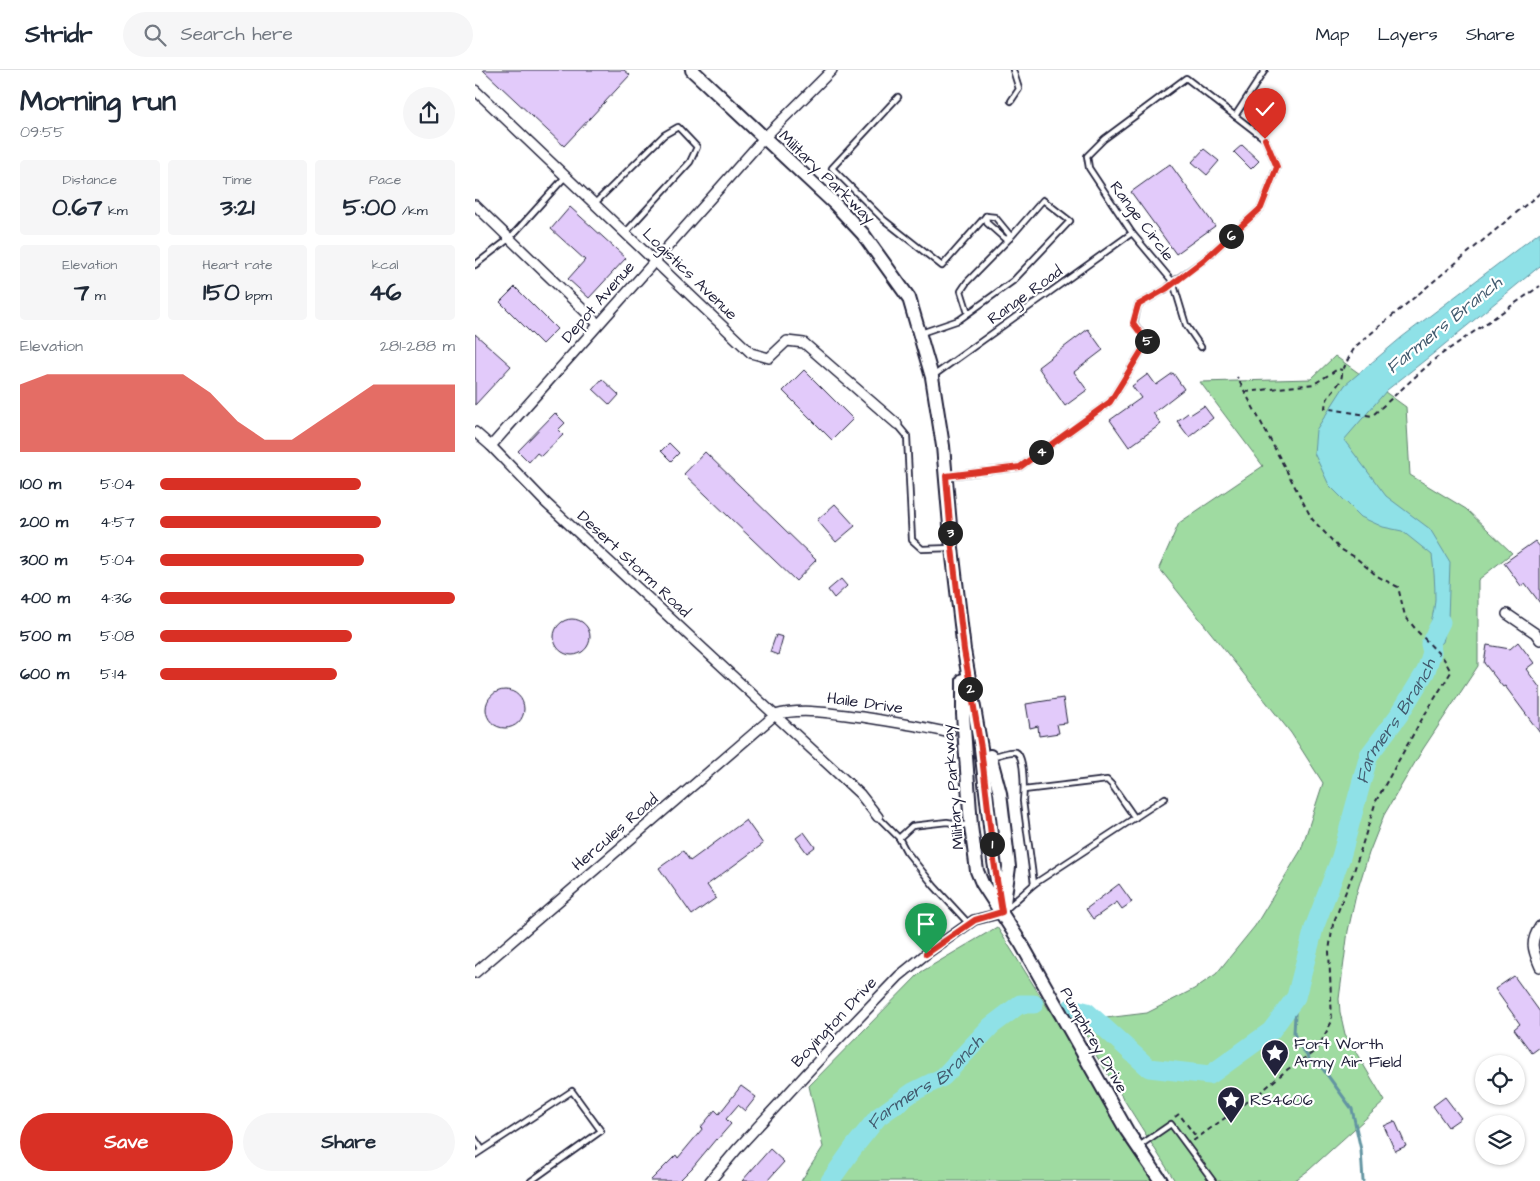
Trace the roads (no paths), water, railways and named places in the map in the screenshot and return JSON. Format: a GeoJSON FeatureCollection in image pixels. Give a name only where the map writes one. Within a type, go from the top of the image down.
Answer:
{"type":"FeatureCollection","features":[{"type":"Feature","properties":{"kind":"street","name":"Military Parkway"},"geometry":{"type":"LineString","coordinates":[[692,70],[833,203],[863,234],[909,298],[932,377],[946,476],[964,650],[981,748],[1002,912]]}},
{"type":"Feature","properties":{"kind":"street","name":"Depot Avenue"},"geometry":{"type":"LineString","coordinates":[[491,446],[764,138],[832,70]]}},
{"type":"Feature","properties":{"kind":"street","name":"Logistics Avenue"},"geometry":{"type":"LineString","coordinates":[[475,90],[751,354],[769,358],[787,341],[804,343],[897,424]]}},
{"type":"Feature","properties":{"kind":"street"},"geometry":{"type":"LineString","coordinates":[[475,205],[598,324]]}},
{"type":"Feature","properties":{"kind":"street","name":"Desert Storm Road"},"geometry":{"type":"LineString","coordinates":[[475,432],[546,503],[860,794],[878,817]]}},
{"type":"Feature","properties":{"kind":"street"},"geometry":{"type":"LineString","coordinates":[[1507,614],[1535,633],[1540,640]]}},
{"type":"Feature","properties":{"kind":"street","name":"Military Parkway"},"geometry":{"type":"LineString","coordinates":[[964,650],[990,756],[1002,873],[1002,912]]}},
{"type":"Feature","properties":{"kind":"street","name":"Military Parkway"},"geometry":{"type":"LineString","coordinates":[[964,650],[963,714],[971,826],[977,871],[982,883],[1002,912]]}},
{"type":"Feature","properties":{"kind":"street","name":"Haile Drive"},"geometry":{"type":"LineString","coordinates":[[775,715],[825,712],[950,733]]}},
{"type":"Feature","properties":{"kind":"street","name":"Hercules Road"},"geometry":{"type":"LineString","coordinates":[[475,973],[775,715]]}},
{"type":"Feature","properties":{"kind":"street","name":"Boyington Drive"},"geometry":{"type":"LineString","coordinates":[[710,1181],[817,1061],[899,976],[926,954],[975,920],[1002,912]]}},
{"type":"Feature","properties":{"kind":"street","name":"Pumphrey Drive"},"geometry":{"type":"LineString","coordinates":[[1002,912],[1138,1147],[1161,1181]]}},
{"type":"Feature","properties":{"kind":"street"},"geometry":{"type":"LineString","coordinates":[[1540,926],[1533,936],[1533,949],[1540,967]]}},
{"type":"Feature","properties":{"kind":"lane"},"geometry":{"type":"LineString","coordinates":[[1011,101],[1019,89],[1013,70]]}},
{"type":"Feature","properties":{"kind":"lane"},"geometry":{"type":"LineString","coordinates":[[1235,116],[1265,70]]}},
{"type":"Feature","properties":{"kind":"lane","name":"Range Circle"},"geometry":{"type":"LineString","coordinates":[[1186,78],[1235,116],[1265,139],[1277,167],[1261,208],[1204,260],[1173,282],[1132,234],[1089,168],[1087,156],[1104,139],[1186,78]]}},
{"type":"Feature","properties":{"kind":"lane"},"geometry":{"type":"LineString","coordinates":[[898,97],[832,168],[884,220],[943,266],[986,216]]}},
{"type":"Feature","properties":{"kind":"lane"},"geometry":{"type":"LineString","coordinates":[[594,204],[664,135],[678,127],[697,147],[690,162],[625,233]]}},
{"type":"Feature","properties":{"kind":"lane"},"geometry":{"type":"LineString","coordinates":[[475,265],[510,238],[565,177]]}},
{"type":"Feature","properties":{"kind":"lane"},"geometry":{"type":"LineString","coordinates":[[920,333],[959,320],[969,313],[1013,281],[1071,221],[1043,200],[1010,238],[967,282],[961,291],[969,313]]}},
{"type":"Feature","properties":{"kind":"lane"},"geometry":{"type":"LineString","coordinates":[[986,216],[987,223],[1005,239],[1010,238]]}},
{"type":"Feature","properties":{"kind":"lane"},"geometry":{"type":"LineString","coordinates":[[986,216],[995,217],[1009,234],[1010,238]]}},
{"type":"Feature","properties":{"kind":"lane","name":"Range Road"},"geometry":{"type":"LineString","coordinates":[[932,377],[1132,234]]}},
{"type":"Feature","properties":{"kind":"lane"},"geometry":{"type":"LineString","coordinates":[[946,476],[1020,467],[1110,402],[1147,342],[1133,323],[1138,305],[1166,289],[1173,282],[1186,325],[1201,347]]}},
{"type":"Feature","properties":{"kind":"lane"},"geometry":{"type":"LineString","coordinates":[[897,424],[907,436],[912,540],[922,549],[952,548]]}},
{"type":"Feature","properties":{"kind":"lane"},"geometry":{"type":"LineString","coordinates":[[990,756],[1014,752],[1021,758],[1024,790],[1023,801],[1034,884]]}},
{"type":"Feature","properties":{"kind":"lane"},"geometry":{"type":"LineString","coordinates":[[1024,790],[1107,780],[1135,818]]}},
{"type":"Feature","properties":{"kind":"lane"},"geometry":{"type":"LineString","coordinates":[[1002,912],[1034,884],[1165,798]]}},
{"type":"Feature","properties":{"kind":"lane"},"geometry":{"type":"LineString","coordinates":[[878,817],[899,838],[906,851],[934,886],[969,924]]}},
{"type":"Feature","properties":{"kind":"lane"},"geometry":{"type":"LineString","coordinates":[[899,838],[912,826],[947,822],[971,826]]}},
{"type":"Feature","properties":{"kind":"lane"},"geometry":{"type":"LineString","coordinates":[[475,1155],[573,1091],[601,1131],[531,1181]]}},
{"type":"Feature","properties":{"kind":"lane"},"geometry":{"type":"LineString","coordinates":[[1138,1147],[1171,1124],[1213,1181]]}},
{"type":"Feature","properties":{"kind":"lane"},"geometry":{"type":"LineString","coordinates":[[475,1139],[483,1149]]}},
{"type":"Feature","properties":{"kind":"water"},"geometry":{"type":"Polygon","coordinates":[[[1540,232],[1540,266],[1387,390],[1344,440],[1386,496],[1430,529],[1450,562],[1448,619],[1443,642],[1433,650],[1430,637],[1435,599],[1432,555],[1402,531],[1383,527],[1361,517],[1329,485],[1314,453],[1316,430],[1345,385],[1402,337],[1540,232]]]}},
{"type":"Feature","properties":{"kind":"waterway","name":"Farmers Branch"},"geometry":{"type":"LineString","coordinates":[[1071,1008],[1087,1012],[1149,1068],[1210,1075],[1271,1031],[1296,997],[1314,928],[1341,857],[1369,755],[1399,715],[1426,671],[1432,652],[1430,644],[1441,622]]}},
{"type":"Feature","properties":{"kind":"waterway"},"geometry":{"type":"LineString","coordinates":[[1296,997],[1294,1033],[1298,1043],[1310,1060],[1323,1069],[1352,1109],[1361,1150],[1363,1181]]}},
{"type":"Feature","properties":{"kind":"waterway","name":"Farmers Branch"},"geometry":{"type":"LineString","coordinates":[[830,1181],[878,1117],[913,1092],[943,1077],[991,1026],[1020,1004],[1034,1004]]}},
{"type":"Feature","properties":{"kind":"place","name":"Fort Worth Army Air Field"},"geometry":{"type":"Point","coordinates":[1275,1077]}},
{"type":"Feature","properties":{"kind":"place","name":"RS4606"},"geometry":{"type":"Point","coordinates":[1231,1124]}}]}
